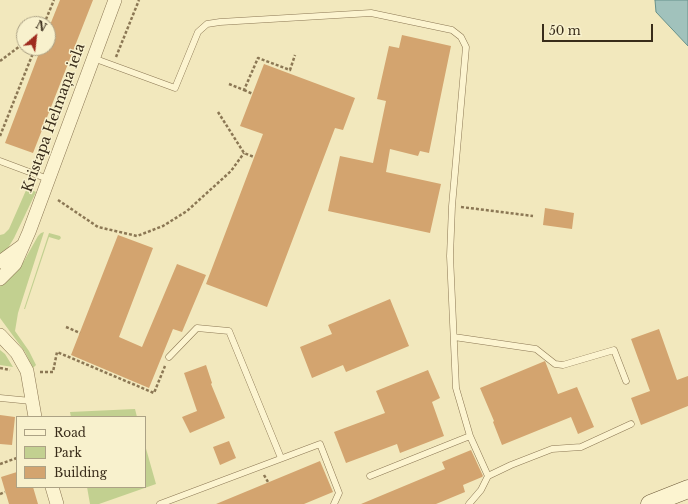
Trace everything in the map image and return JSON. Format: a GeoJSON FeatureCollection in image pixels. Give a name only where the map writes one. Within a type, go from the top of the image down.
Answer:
{"type":"FeatureCollection","features":[{"type":"Feature","properties":{"kind":"main road"},"geometry":{"type":"LineString","coordinates":[[650,504],[688,489]]}},
{"type":"Feature","properties":{"kind":"street","name":"Kristapa Helmaņa iela"},"geometry":{"type":"LineString","coordinates":[[0,279],[15,264],[29,232],[115,0]]}},
{"type":"Feature","properties":{"kind":"street","name":"Kristapa Helmaņa iela"},"geometry":{"type":"LineString","coordinates":[[0,262],[22,246]]}},
{"type":"Feature","properties":{"kind":"street"},"geometry":{"type":"LineString","coordinates":[[0,335],[17,353],[27,371],[35,416]]}},
{"type":"Feature","properties":{"kind":"street"},"geometry":{"type":"LineString","coordinates":[[52,488],[57,504]]}},
{"type":"Feature","properties":{"kind":"lane"},"geometry":{"type":"LineString","coordinates":[[93,58],[175,88],[198,32],[208,24],[371,13],[452,30],[461,37],[466,47],[452,206],[450,256],[456,388],[470,436],[488,476]]}},
{"type":"Feature","properties":{"kind":"lane"},"geometry":{"type":"LineString","coordinates":[[0,162],[48,179]]}},
{"type":"Feature","properties":{"kind":"lane"},"geometry":{"type":"LineString","coordinates":[[169,357],[197,328],[229,331],[281,458]]}},
{"type":"Feature","properties":{"kind":"lane"},"geometry":{"type":"LineString","coordinates":[[454,337],[536,349],[555,364],[563,365],[614,350],[626,380]]}},
{"type":"Feature","properties":{"kind":"lane"},"geometry":{"type":"LineString","coordinates":[[0,398],[31,401]]}},
{"type":"Feature","properties":{"kind":"lane"},"geometry":{"type":"LineString","coordinates":[[469,504],[481,490],[488,476],[511,465],[552,450],[581,447],[631,424]]}},
{"type":"Feature","properties":{"kind":"lane"},"geometry":{"type":"LineString","coordinates":[[370,476],[470,436]]}},
{"type":"Feature","properties":{"kind":"lane"},"geometry":{"type":"LineString","coordinates":[[160,504],[320,444],[340,492],[334,504]]}},
{"type":"Feature","properties":{"kind":"path"},"geometry":{"type":"LineString","coordinates":[[47,16],[54,0]]}},
{"type":"Feature","properties":{"kind":"path"},"geometry":{"type":"LineString","coordinates":[[112,64],[119,53],[139,0]]}},
{"type":"Feature","properties":{"kind":"path"},"geometry":{"type":"LineString","coordinates":[[0,61],[16,49]]}},
{"type":"Feature","properties":{"kind":"path"},"geometry":{"type":"LineString","coordinates":[[244,90],[258,58],[290,70],[295,55]]}},
{"type":"Feature","properties":{"kind":"path"},"geometry":{"type":"LineString","coordinates":[[0,136],[31,56]]}},
{"type":"Feature","properties":{"kind":"path"},"geometry":{"type":"LineString","coordinates":[[229,84],[253,94]]}},
{"type":"Feature","properties":{"kind":"path"},"geometry":{"type":"LineString","coordinates":[[218,112],[244,153],[254,157]]}},
{"type":"Feature","properties":{"kind":"path"},"geometry":{"type":"LineString","coordinates":[[58,200],[98,227],[138,236],[163,226],[187,211],[231,171],[244,153]]}},
{"type":"Feature","properties":{"kind":"path"},"geometry":{"type":"LineString","coordinates":[[452,206],[533,216]]}},
{"type":"Feature","properties":{"kind":"path"},"geometry":{"type":"LineString","coordinates":[[66,327],[80,333]]}},
{"type":"Feature","properties":{"kind":"path"},"geometry":{"type":"LineString","coordinates":[[36,372],[53,372],[57,352],[154,393],[169,357]]}},
{"type":"Feature","properties":{"kind":"path"},"geometry":{"type":"LineString","coordinates":[[0,368],[15,370]]}},
{"type":"Feature","properties":{"kind":"path"},"geometry":{"type":"LineString","coordinates":[[0,464],[16,458]]}},
{"type":"Feature","properties":{"kind":"path"},"geometry":{"type":"LineString","coordinates":[[264,475],[268,482]]}},
{"type":"Feature","properties":{"kind":"path"},"geometry":{"type":"LineString","coordinates":[[0,494],[6,492]]}},
{"type":"Feature","properties":{"kind":"green space"},"geometry":{"type":"Polygon","coordinates":[[[27,188],[36,192],[14,238],[8,248],[0,255],[0,235],[4,234],[9,229],[27,188]]]}},
{"type":"Feature","properties":{"kind":"green space"},"geometry":{"type":"Polygon","coordinates":[[[44,232],[18,313],[15,331],[29,351],[36,365],[33,368],[25,352],[0,318],[0,285],[15,272],[24,261],[38,236],[44,232]]]}},
{"type":"Feature","properties":{"kind":"green space"},"geometry":{"type":"Polygon","coordinates":[[[49,233],[60,236],[61,238],[59,240],[49,237],[24,309],[49,233]]]}},
{"type":"Feature","properties":{"kind":"green space"},"geometry":{"type":"Polygon","coordinates":[[[0,350],[5,354],[13,367],[0,365],[0,350]]]}},
{"type":"Feature","properties":{"kind":"green space"},"geometry":{"type":"Polygon","coordinates":[[[135,409],[137,416],[71,416],[70,412],[135,409]]]}},
{"type":"Feature","properties":{"kind":"green space"},"geometry":{"type":"Polygon","coordinates":[[[146,449],[156,484],[146,488],[146,449]]]}},
{"type":"Feature","properties":{"kind":"green space"},"geometry":{"type":"Polygon","coordinates":[[[87,488],[145,488],[99,504],[90,504],[87,488]]]}},
{"type":"Feature","properties":{"kind":"water"},"geometry":{"type":"Polygon","coordinates":[[[655,0],[688,0],[688,46],[656,12],[655,0]]]}},
{"type":"Feature","properties":{"kind":"building"},"geometry":{"type":"Polygon","coordinates":[[[60,0],[93,0],[33,153],[5,143],[38,56],[56,56],[56,16],[54,16],[60,0]]]}},
{"type":"Feature","properties":{"kind":"building"},"geometry":{"type":"Polygon","coordinates":[[[402,35],[451,46],[429,153],[420,151],[418,156],[390,149],[386,172],[441,184],[430,233],[328,211],[340,156],[373,163],[386,101],[377,99],[389,46],[399,48],[402,35]]]}},
{"type":"Feature","properties":{"kind":"building"},"geometry":{"type":"Polygon","coordinates":[[[264,64],[355,98],[343,130],[335,128],[267,307],[206,284],[263,134],[240,126],[264,64]]]}},
{"type":"Feature","properties":{"kind":"building"},"geometry":{"type":"Polygon","coordinates":[[[545,208],[574,213],[572,229],[543,225],[545,208]]]}},
{"type":"Feature","properties":{"kind":"building"},"geometry":{"type":"Polygon","coordinates":[[[118,235],[153,248],[119,337],[142,347],[177,264],[206,275],[182,332],[173,329],[149,388],[71,355],[118,235]]]}},
{"type":"Feature","properties":{"kind":"building"},"geometry":{"type":"Polygon","coordinates":[[[390,299],[409,346],[346,372],[343,365],[312,378],[300,347],[332,334],[328,325],[390,299]]]}},
{"type":"Feature","properties":{"kind":"building"},"geometry":{"type":"Polygon","coordinates":[[[659,329],[677,380],[688,376],[688,406],[641,425],[631,398],[650,391],[631,339],[659,329]]]}},
{"type":"Feature","properties":{"kind":"building"},"geometry":{"type":"Polygon","coordinates":[[[545,361],[558,394],[577,387],[594,427],[578,434],[571,417],[502,445],[480,388],[545,361]]]}},
{"type":"Feature","properties":{"kind":"building"},"geometry":{"type":"Polygon","coordinates":[[[206,365],[212,383],[211,384],[225,418],[190,433],[182,417],[197,411],[184,373],[206,365]]]}},
{"type":"Feature","properties":{"kind":"building"},"geometry":{"type":"Polygon","coordinates":[[[428,370],[440,398],[432,402],[444,436],[400,453],[397,444],[346,463],[334,432],[385,413],[376,391],[428,370]]]}},
{"type":"Feature","properties":{"kind":"building"},"geometry":{"type":"Polygon","coordinates":[[[0,415],[15,417],[12,445],[0,444],[0,415]]]}},
{"type":"Feature","properties":{"kind":"building"},"geometry":{"type":"Polygon","coordinates":[[[229,441],[236,458],[220,465],[213,447],[229,441]]]}},
{"type":"Feature","properties":{"kind":"building"},"geometry":{"type":"Polygon","coordinates":[[[471,450],[483,476],[463,485],[465,492],[436,504],[361,504],[445,469],[442,462],[471,450]]]}},
{"type":"Feature","properties":{"kind":"building"},"geometry":{"type":"Polygon","coordinates":[[[320,461],[333,492],[304,504],[216,504],[320,461]]]}},
{"type":"Feature","properties":{"kind":"building"},"geometry":{"type":"Polygon","coordinates":[[[16,472],[16,488],[33,488],[38,504],[9,504],[1,477],[16,472]]]}}]}
